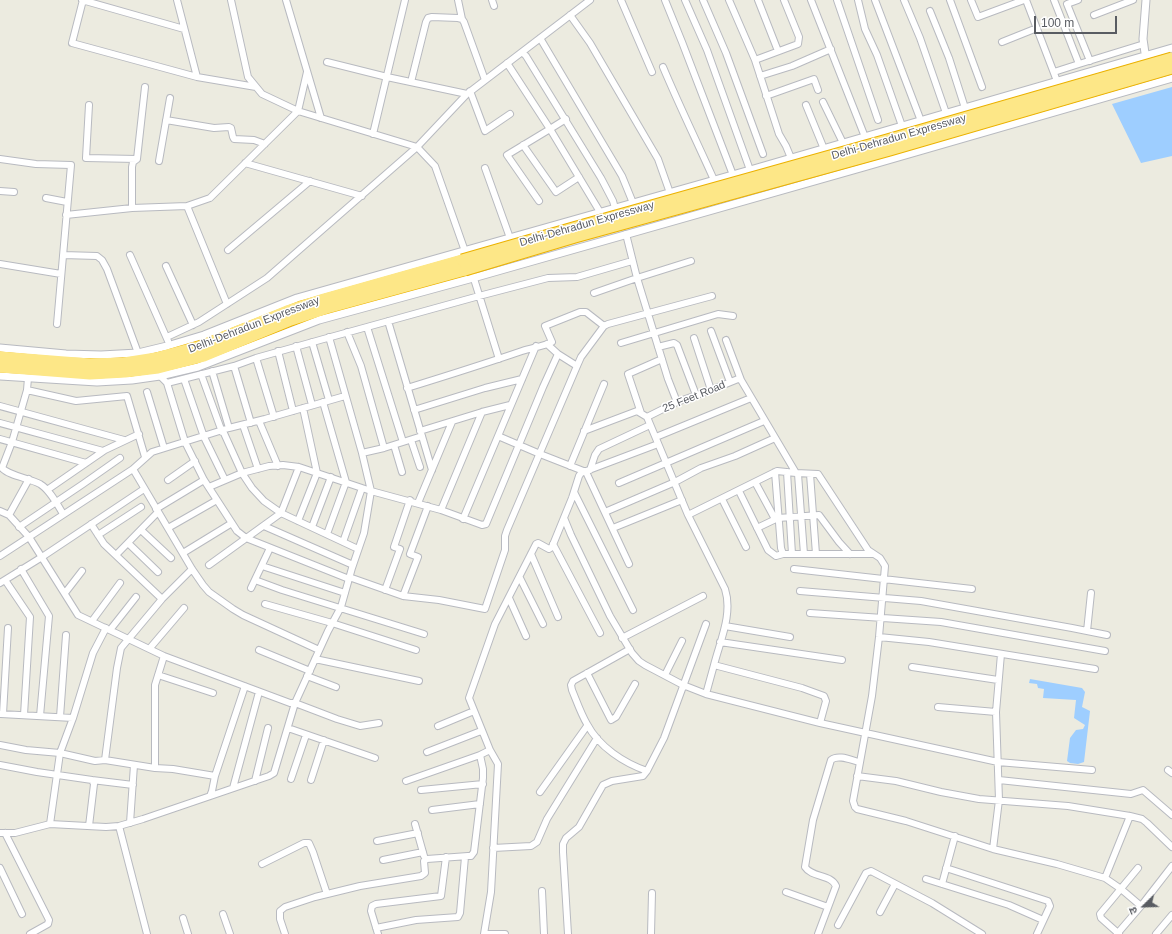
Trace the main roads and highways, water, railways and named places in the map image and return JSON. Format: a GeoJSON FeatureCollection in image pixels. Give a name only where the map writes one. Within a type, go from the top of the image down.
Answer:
{"type":"FeatureCollection","features":[{"type":"Feature","properties":{"kind":"highway","name":"Delhi-Dehradun Expressway"},"geometry":{"type":"LineString","coordinates":[[0,357],[73,363],[107,364],[140,361],[181,352],[216,341],[287,311],[324,299],[879,143],[1172,58]]}},
{"type":"Feature","properties":{"kind":"highway","name":"Delhi-Dehradun Expressway"},"geometry":{"type":"LineString","coordinates":[[0,367],[90,374],[125,372],[173,365],[209,354],[289,321],[327,308],[465,270],[575,237],[890,150],[1172,68]]}},
{"type":"Feature","properties":{"kind":"water"},"geometry":{"type":"Polygon","coordinates":[[[1172,87],[1172,156],[1141,163],[1112,104],[1172,87]]]}},
{"type":"Feature","properties":{"kind":"water"},"geometry":{"type":"Polygon","coordinates":[[[1030,679],[1082,688],[1085,692],[1082,707],[1090,711],[1084,762],[1078,764],[1067,761],[1070,738],[1076,730],[1083,729],[1085,725],[1074,718],[1076,700],[1043,698],[1044,689],[1038,688],[1037,684],[1029,683],[1030,679]]]}}]}
